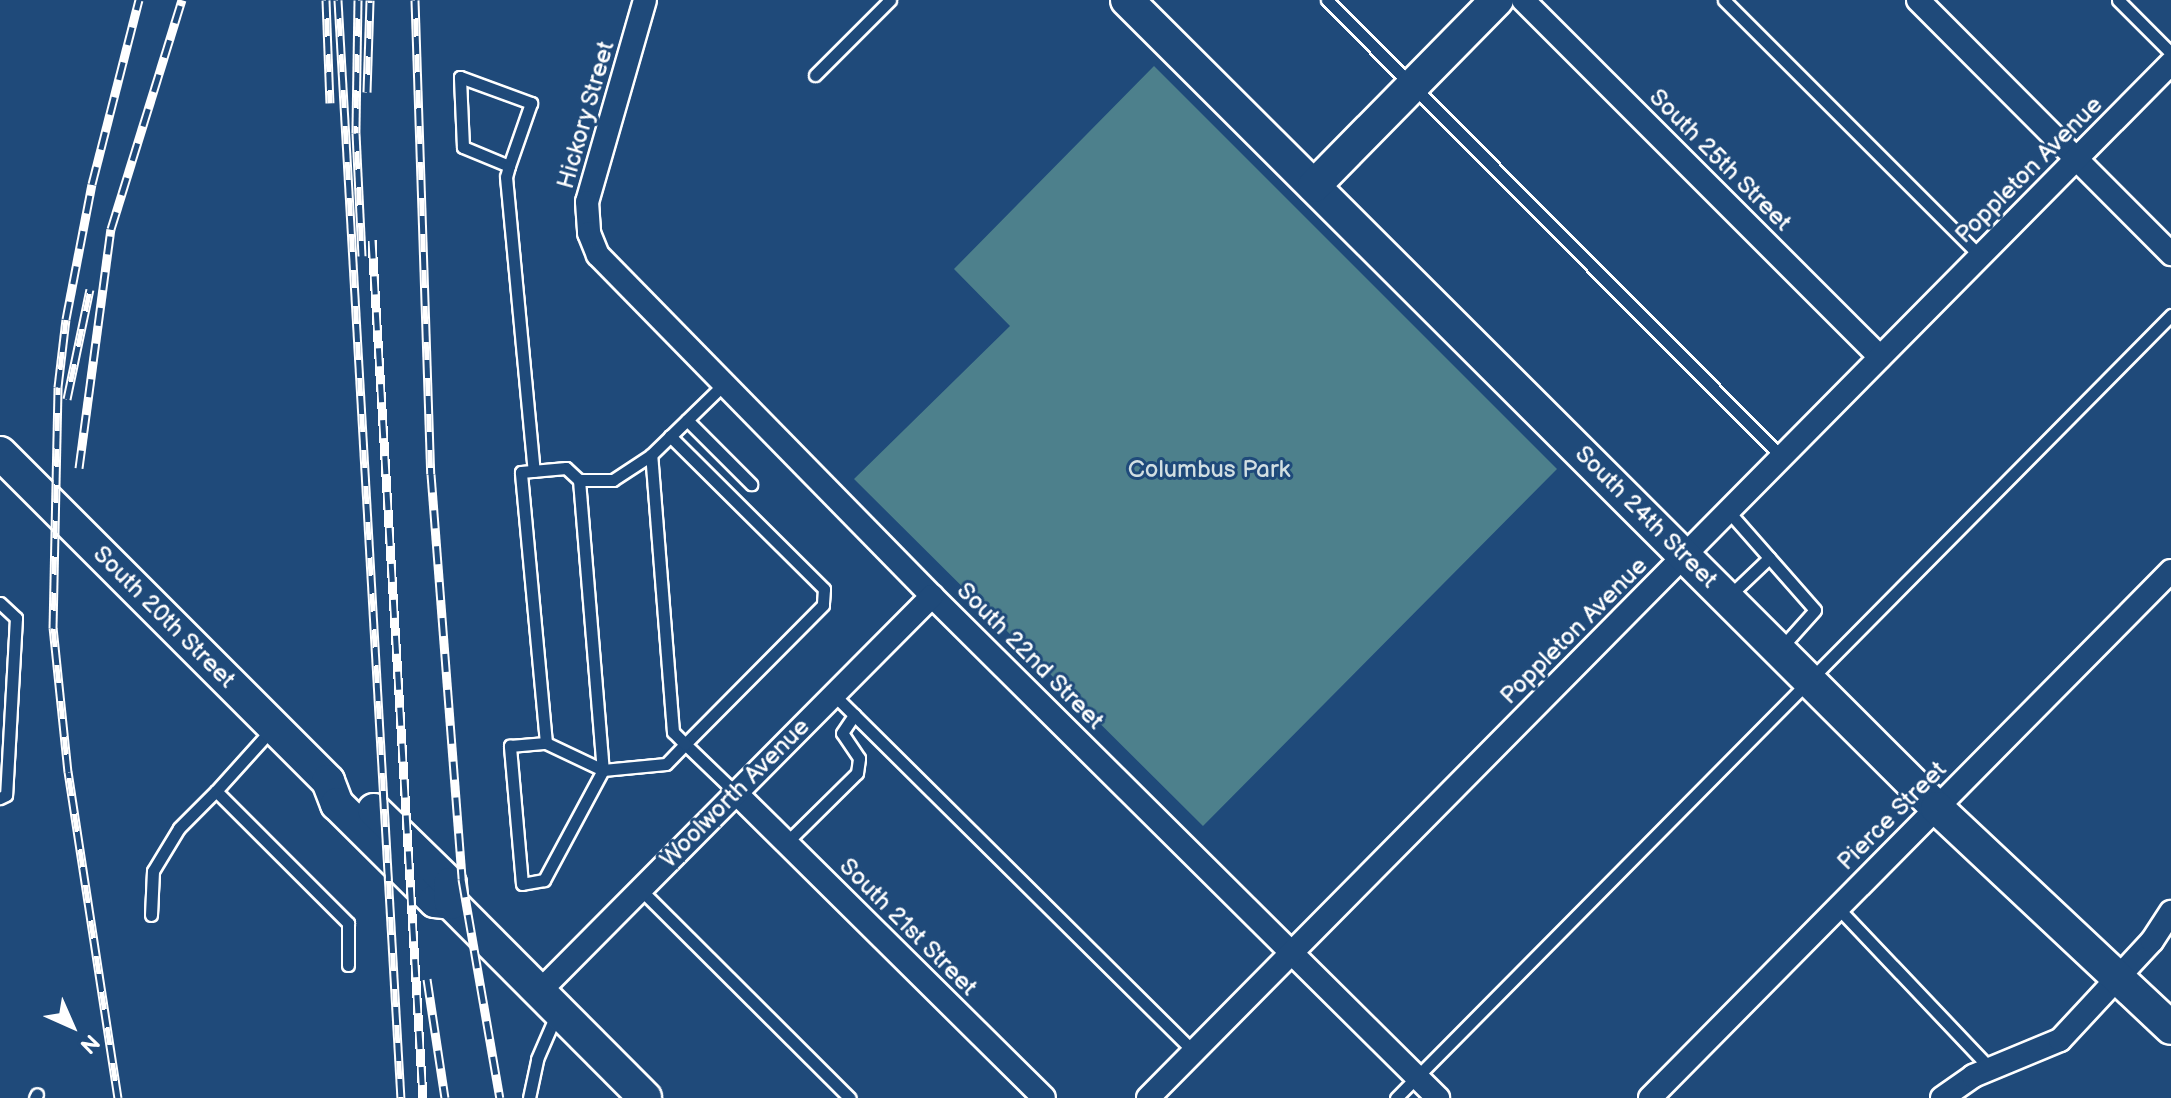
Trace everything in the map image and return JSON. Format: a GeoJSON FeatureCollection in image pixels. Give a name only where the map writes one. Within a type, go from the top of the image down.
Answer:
{"type":"FeatureCollection","features":[{"type":"Feature","properties":{"kind":"main road","name":"South 24th Street"},"geometry":{"type":"LineString","coordinates":[[1127,0],[1937,808],[2171,1028]]}},
{"type":"Feature","properties":{"kind":"main road"},"geometry":{"type":"LineString","coordinates":[[1314,186],[1497,0]]}},
{"type":"Feature","properties":{"kind":"main road","name":"South 20th Street"},"geometry":{"type":"LineString","coordinates":[[0,453],[328,781],[350,787],[442,876],[450,884],[451,903],[645,1098]]}},
{"type":"Feature","properties":{"kind":"street","name":"Hickory Street"},"geometry":{"type":"LineString","coordinates":[[593,244],[587,202],[645,0]]}},
{"type":"Feature","properties":{"kind":"street","name":"South 25th Street"},"geometry":{"type":"LineString","coordinates":[[1523,0],[1880,357]]}},
{"type":"Feature","properties":{"kind":"street"},"geometry":{"type":"LineString","coordinates":[[1918,0],[2171,254]]}},
{"type":"Feature","properties":{"kind":"street","name":"Poppleton Avenue"},"geometry":{"type":"LineString","coordinates":[[1148,1098],[2171,63]]}},
{"type":"Feature","properties":{"kind":"street","name":"South 22nd Street"},"geometry":{"type":"LineString","coordinates":[[593,244],[610,272],[1438,1098]]}},
{"type":"Feature","properties":{"kind":"street","name":"Pierce Street"},"geometry":{"type":"LineString","coordinates":[[1650,1098],[2171,571]]}},
{"type":"Feature","properties":{"kind":"street","name":"Woolworth Avenue"},"geometry":{"type":"LineString","coordinates":[[549,1001],[640,889],[932,596]]}},
{"type":"Feature","properties":{"kind":"street","name":"South 21st Street"},"geometry":{"type":"LineString","coordinates":[[736,793],[1044,1098]]}},
{"type":"Feature","properties":{"kind":"street"},"geometry":{"type":"LineString","coordinates":[[1942,1098],[1990,1068],[2060,1040],[2118,980],[2171,912]]}},
{"type":"Feature","properties":{"kind":"lane"},"geometry":{"type":"LineString","coordinates":[[815,75],[890,0]]}},
{"type":"Feature","properties":{"kind":"lane"},"geometry":{"type":"LineString","coordinates":[[1327,0],[1782,457]]}},
{"type":"Feature","properties":{"kind":"lane"},"geometry":{"type":"LineString","coordinates":[[1724,0],[1980,256]]}},
{"type":"Feature","properties":{"kind":"lane"},"geometry":{"type":"LineString","coordinates":[[2118,0],[2171,53]]}},
{"type":"Feature","properties":{"kind":"lane"},"geometry":{"type":"LineString","coordinates":[[509,166],[463,147],[460,77],[531,103],[506,177],[534,471]]}},
{"type":"Feature","properties":{"kind":"lane"},"geometry":{"type":"LineString","coordinates":[[1396,1098],[2171,315]]}},
{"type":"Feature","properties":{"kind":"lane"},"geometry":{"type":"LineString","coordinates":[[579,480],[613,480],[651,455],[723,385]]}},
{"type":"Feature","properties":{"kind":"lane"},"geometry":{"type":"LineString","coordinates":[[687,420],[751,484]]}},
{"type":"Feature","properties":{"kind":"lane"},"geometry":{"type":"LineString","coordinates":[[546,743],[521,472],[566,468],[579,480],[603,770],[544,880],[522,884],[510,746],[546,743],[603,770],[666,764],[823,605],[824,589],[670,436]]}},
{"type":"Feature","properties":{"kind":"lane"},"geometry":{"type":"LineString","coordinates":[[651,455],[673,732],[736,793]]}},
{"type":"Feature","properties":{"kind":"lane"},"geometry":{"type":"LineString","coordinates":[[1729,512],[1815,610],[1780,650]]}},
{"type":"Feature","properties":{"kind":"lane"},"geometry":{"type":"LineString","coordinates":[[1727,597],[1769,558]]}},
{"type":"Feature","properties":{"kind":"lane"},"geometry":{"type":"LineString","coordinates":[[0,603],[16,618],[6,795],[0,798]]}},
{"type":"Feature","properties":{"kind":"lane"},"geometry":{"type":"LineString","coordinates":[[833,694],[1194,1052]]}},
{"type":"Feature","properties":{"kind":"lane"},"geometry":{"type":"LineString","coordinates":[[787,842],[861,765],[842,733],[854,715]]}},
{"type":"Feature","properties":{"kind":"lane"},"geometry":{"type":"LineString","coordinates":[[151,915],[153,871],[179,828],[274,727]]}},
{"type":"Feature","properties":{"kind":"lane"},"geometry":{"type":"LineString","coordinates":[[216,791],[348,923],[348,965]]}},
{"type":"Feature","properties":{"kind":"lane"},"geometry":{"type":"LineString","coordinates":[[640,889],[850,1098]]}},
{"type":"Feature","properties":{"kind":"lane"},"geometry":{"type":"LineString","coordinates":[[1838,908],[1990,1068]]}},
{"type":"Feature","properties":{"kind":"lane"},"geometry":{"type":"LineString","coordinates":[[529,1098],[549,1001]]}},
{"type":"Feature","properties":{"kind":"green space","name":"Columbus Park"},"geometry":{"type":"Polygon","coordinates":[[[1154,66],[1557,469],[1203,826],[854,479],[1010,326],[954,269],[1154,66]]]}},
{"type":"Feature","properties":{"kind":"railway"},"geometry":{"type":"LineString","coordinates":[[118,1098],[68,772],[53,628],[58,387],[66,319],[92,184],[139,0]]}},
{"type":"Feature","properties":{"kind":"railway"},"geometry":{"type":"LineString","coordinates":[[79,468],[111,229],[182,0]]}},
{"type":"Feature","properties":{"kind":"railway"},"geometry":{"type":"LineString","coordinates":[[326,0],[330,103]]}},
{"type":"Feature","properties":{"kind":"railway"},"geometry":{"type":"LineString","coordinates":[[338,0],[401,1098]]}},
{"type":"Feature","properties":{"kind":"railway"},"geometry":{"type":"LineString","coordinates":[[358,0],[356,133],[362,256]]}},
{"type":"Feature","properties":{"kind":"railway"},"geometry":{"type":"LineString","coordinates":[[367,92],[370,0]]}},
{"type":"Feature","properties":{"kind":"railway"},"geometry":{"type":"LineString","coordinates":[[415,0],[431,474],[462,879],[500,1098]]}},
{"type":"Feature","properties":{"kind":"railway"},"geometry":{"type":"LineString","coordinates":[[372,240],[423,1098]]}},
{"type":"Feature","properties":{"kind":"railway"},"geometry":{"type":"LineString","coordinates":[[67,399],[90,289]]}},
{"type":"Feature","properties":{"kind":"railway"},"geometry":{"type":"LineString","coordinates":[[427,979],[445,1098]]}}]}
